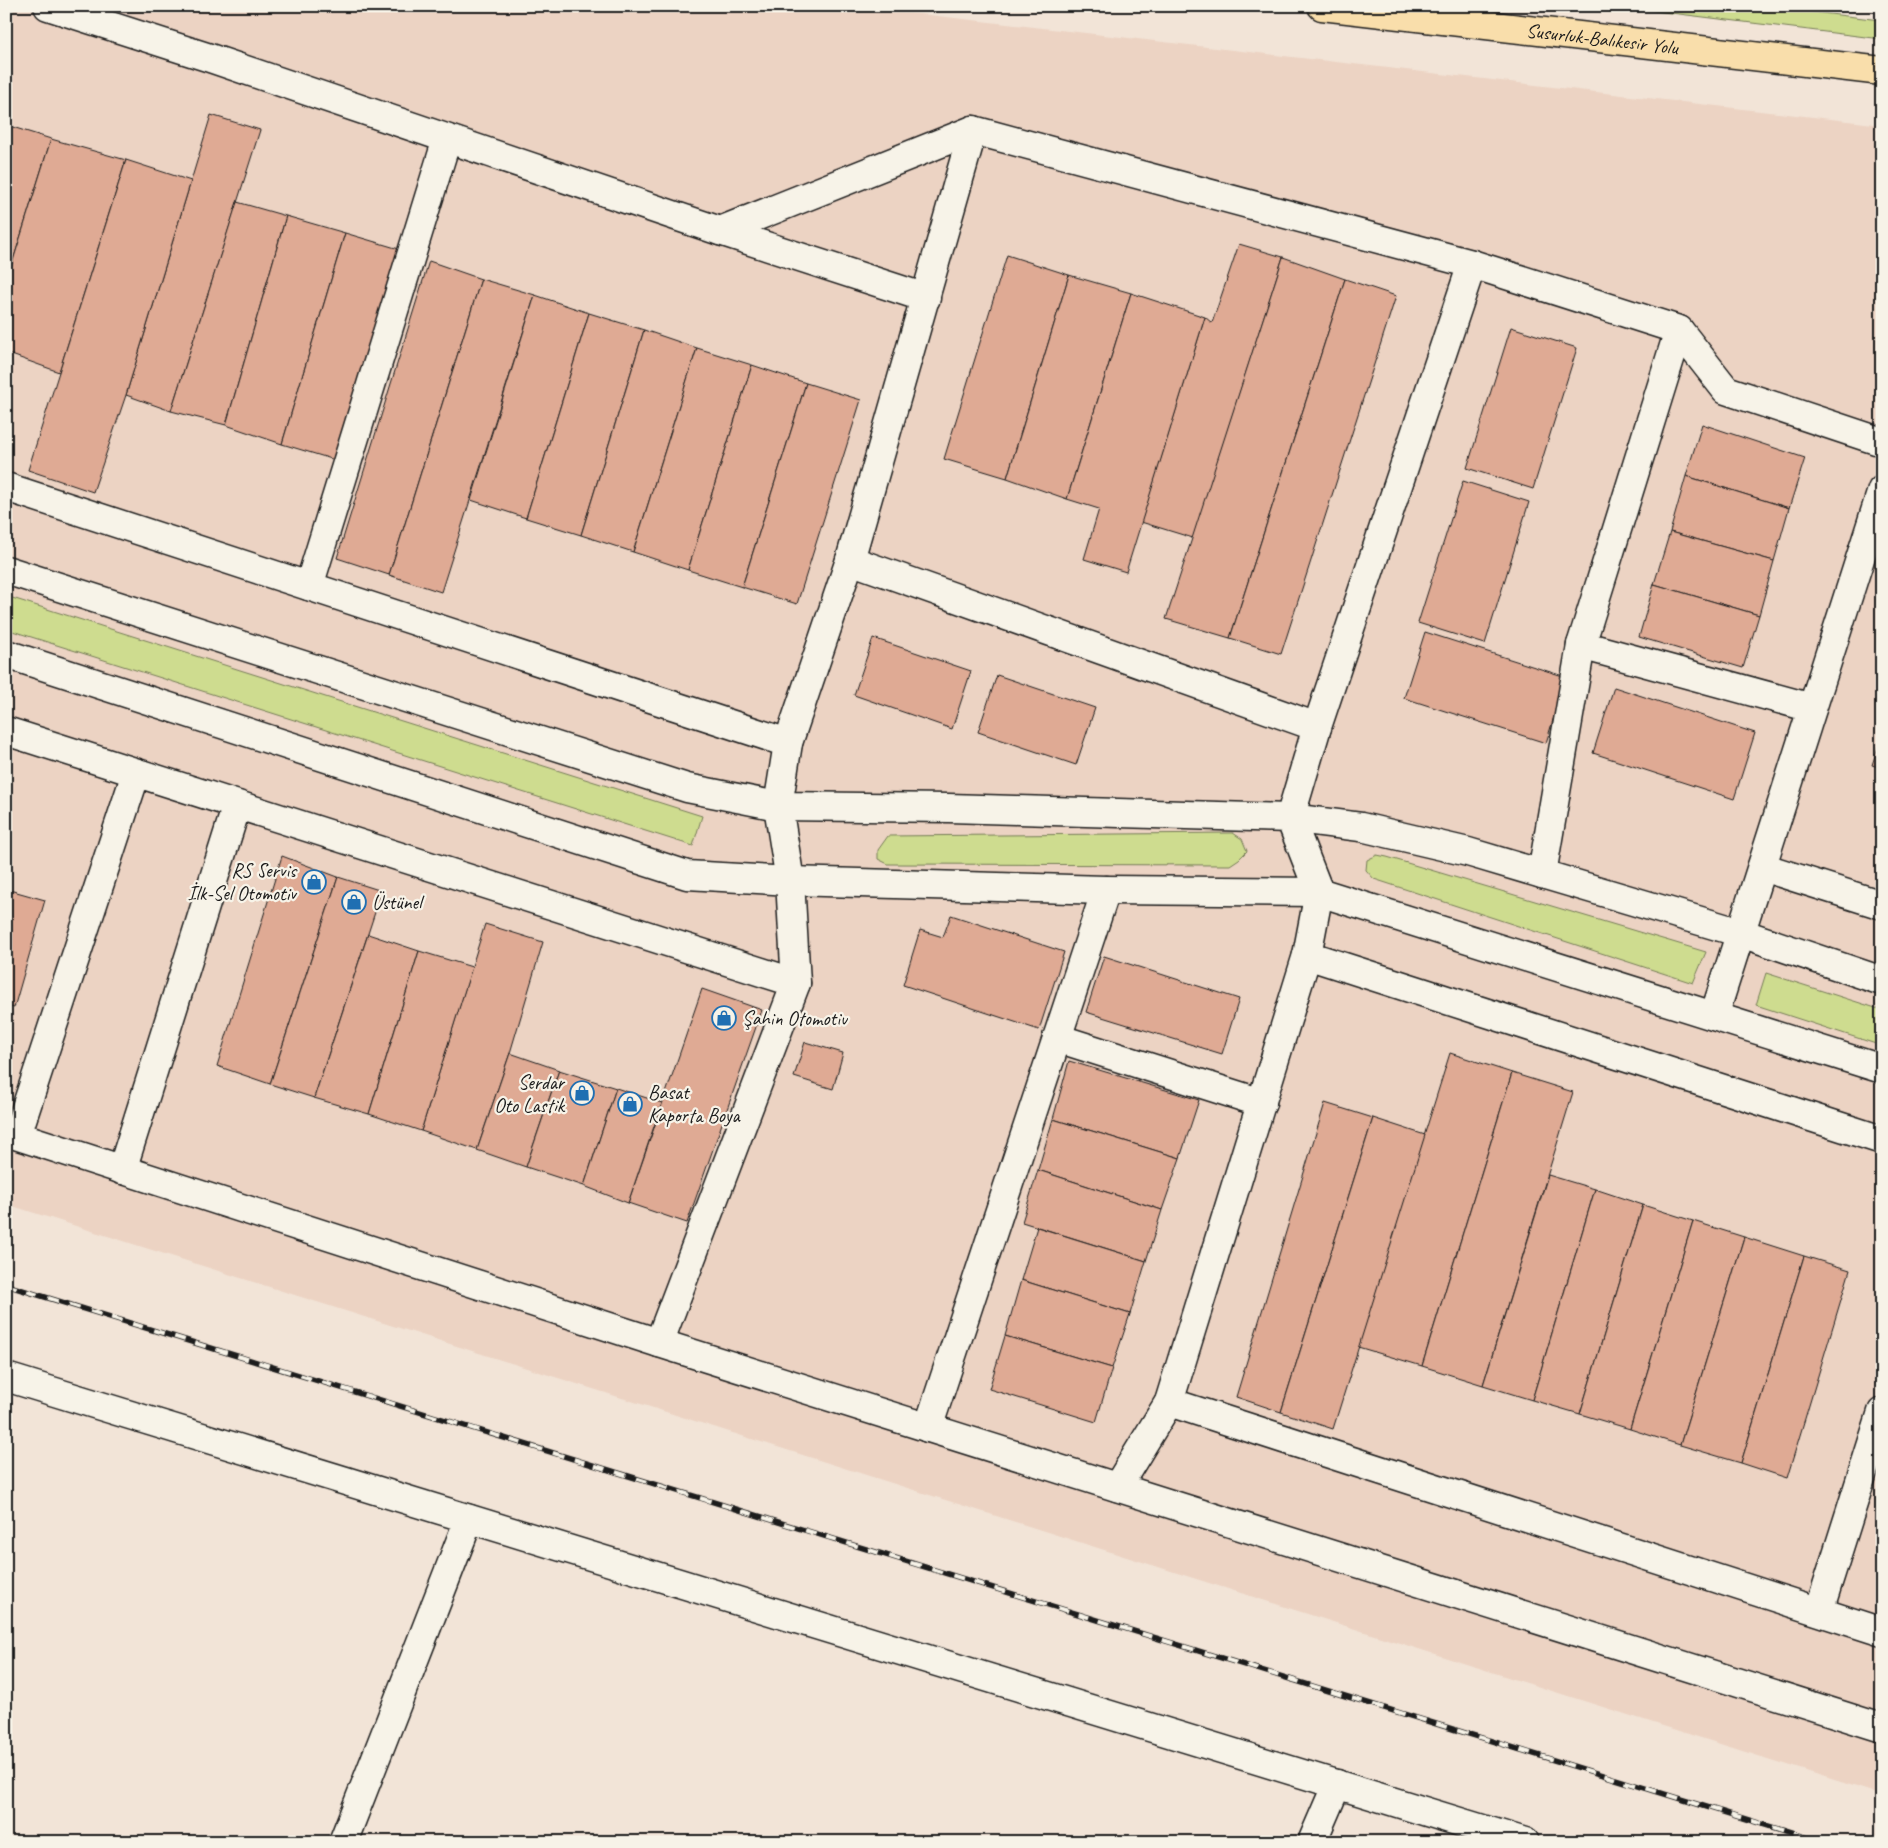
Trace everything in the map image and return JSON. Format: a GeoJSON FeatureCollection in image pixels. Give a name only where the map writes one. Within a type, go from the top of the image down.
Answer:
{"type":"FeatureCollection","features":[{"type":"Feature","properties":{"kind":"highway","name":"Susurluk-Balıkesir Yolu"},"geometry":{"type":"LineString","coordinates":[[1322,6],[1882,71]]}},
{"type":"Feature","properties":{"kind":"street"},"geometry":{"type":"LineString","coordinates":[[48,6],[201,55],[720,231],[926,298]]}},
{"type":"Feature","properties":{"kind":"street"},"geometry":{"type":"LineString","coordinates":[[720,231],[974,130],[1472,264],[1679,330],[1726,390],[1882,442]]}},
{"type":"Feature","properties":{"kind":"street"},"geometry":{"type":"LineString","coordinates":[[659,1343],[796,983],[790,881],[778,806],[788,743],[850,560],[974,130]]}},
{"type":"Feature","properties":{"kind":"street"},"geometry":{"type":"LineString","coordinates":[[309,586],[447,139]]}},
{"type":"Feature","properties":{"kind":"street"},"geometry":{"type":"LineString","coordinates":[[1117,1487],[1169,1402],[1308,955],[1319,892],[1290,818],[1317,727],[1472,264]]}},
{"type":"Feature","properties":{"kind":"street"},"geometry":{"type":"LineString","coordinates":[[1542,874],[1581,644],[1679,330]]}},
{"type":"Feature","properties":{"kind":"street"},"geometry":{"type":"LineString","coordinates":[[6,487],[788,743]]}},
{"type":"Feature","properties":{"kind":"street"},"geometry":{"type":"LineString","coordinates":[[1714,1016],[1882,490]]}},
{"type":"Feature","properties":{"kind":"street"},"geometry":{"type":"LineString","coordinates":[[850,560],[1317,727]]}},
{"type":"Feature","properties":{"kind":"street"},"geometry":{"type":"LineString","coordinates":[[6,570],[687,788],[778,806],[949,808],[1290,818],[1361,827],[1468,852],[1741,932],[1882,981]]}},
{"type":"Feature","properties":{"kind":"street"},"geometry":{"type":"LineString","coordinates":[[1581,644],[1812,708]]}},
{"type":"Feature","properties":{"kind":"street"},"geometry":{"type":"LineString","coordinates":[[6,654],[687,875],[790,881],[1106,890],[1319,892],[1882,1069]]}},
{"type":"Feature","properties":{"kind":"street"},"geometry":{"type":"LineString","coordinates":[[6,731],[796,983]]}},
{"type":"Feature","properties":{"kind":"street"},"geometry":{"type":"LineString","coordinates":[[136,773],[12,1134],[659,1343],[1882,1728]]}},
{"type":"Feature","properties":{"kind":"street"},"geometry":{"type":"LineString","coordinates":[[122,1170],[237,805]]}},
{"type":"Feature","properties":{"kind":"street"},"geometry":{"type":"LineString","coordinates":[[1762,867],[1882,905]]}},
{"type":"Feature","properties":{"kind":"street"},"geometry":{"type":"LineString","coordinates":[[928,1428],[1106,890]]}},
{"type":"Feature","properties":{"kind":"street"},"geometry":{"type":"LineString","coordinates":[[1308,955],[1882,1140]]}},
{"type":"Feature","properties":{"kind":"street"},"geometry":{"type":"LineString","coordinates":[[1057,1038],[1262,1103]]}},
{"type":"Feature","properties":{"kind":"street"},"geometry":{"type":"LineString","coordinates":[[6,1377],[1525,1842]]}},
{"type":"Feature","properties":{"kind":"street"},"geometry":{"type":"LineString","coordinates":[[1169,1402],[1882,1632]]}},
{"type":"Feature","properties":{"kind":"street"},"geometry":{"type":"LineString","coordinates":[[1819,1611],[1882,1412]]}},
{"type":"Feature","properties":{"kind":"street"},"geometry":{"type":"LineString","coordinates":[[343,1842],[469,1519]]}},
{"type":"Feature","properties":{"kind":"street"},"geometry":{"type":"LineString","coordinates":[[1312,1842],[1337,1784]]}},
{"type":"Feature","properties":{"kind":"shaded area"},"geometry":{"type":"Polygon","coordinates":[[[6,6],[851,6],[1882,125],[1882,1795],[6,1204],[6,6]]]}},
{"type":"Feature","properties":{"kind":"green space"},"geometry":{"type":"Polygon","coordinates":[[[1614,6],[1763,6],[1882,20],[1882,39],[1614,6]]]}},
{"type":"Feature","properties":{"kind":"green space"},"geometry":{"type":"Polygon","coordinates":[[[6,596],[702,816],[693,846],[6,629],[6,596]]]}},
{"type":"Feature","properties":{"kind":"green space"},"geometry":{"type":"Polygon","coordinates":[[[1233,833],[1242,839],[1247,851],[1230,865],[888,864],[878,859],[878,850],[888,836],[1233,833]]]}},
{"type":"Feature","properties":{"kind":"green space"},"geometry":{"type":"Polygon","coordinates":[[[1377,855],[1706,952],[1693,983],[1374,879],[1366,870],[1367,860],[1377,855]]]}},
{"type":"Feature","properties":{"kind":"green space"},"geometry":{"type":"Polygon","coordinates":[[[1766,973],[1882,1010],[1882,1046],[1756,1005],[1766,973]]]}},
{"type":"Feature","properties":{"kind":"building"},"geometry":{"type":"Polygon","coordinates":[[[211,115],[260,130],[171,411],[126,395],[211,115]]]}},
{"type":"Feature","properties":{"kind":"building"},"geometry":{"type":"Polygon","coordinates":[[[6,125],[51,139],[6,283],[6,125]]]}},
{"type":"Feature","properties":{"kind":"building"},"geometry":{"type":"Polygon","coordinates":[[[51,139],[126,160],[59,372],[6,353],[6,283],[51,139]]]}},
{"type":"Feature","properties":{"kind":"building"},"geometry":{"type":"Polygon","coordinates":[[[126,160],[191,181],[126,395],[93,492],[28,470],[126,160]]]}},
{"type":"Feature","properties":{"kind":"building"},"geometry":{"type":"Polygon","coordinates":[[[237,202],[286,216],[226,425],[171,411],[237,202]]]}},
{"type":"Feature","properties":{"kind":"building"},"geometry":{"type":"Polygon","coordinates":[[[286,216],[345,233],[282,444],[226,425],[286,216]]]}},
{"type":"Feature","properties":{"kind":"building"},"geometry":{"type":"Polygon","coordinates":[[[345,233],[399,249],[335,460],[282,444],[345,233]]]}},
{"type":"Feature","properties":{"kind":"building"},"geometry":{"type":"Polygon","coordinates":[[[1239,244],[1283,257],[1193,538],[1141,522],[1205,317],[1212,323],[1239,244]]]}},
{"type":"Feature","properties":{"kind":"building"},"geometry":{"type":"Polygon","coordinates":[[[1007,255],[1069,275],[1007,478],[944,459],[1007,255]]]}},
{"type":"Feature","properties":{"kind":"building"},"geometry":{"type":"Polygon","coordinates":[[[1283,257],[1345,279],[1230,638],[1166,619],[1283,257]]]}},
{"type":"Feature","properties":{"kind":"building"},"geometry":{"type":"Polygon","coordinates":[[[429,261],[481,279],[389,575],[337,558],[429,261]]]}},
{"type":"Feature","properties":{"kind":"building"},"geometry":{"type":"Polygon","coordinates":[[[1069,275],[1131,293],[1067,499],[1007,478],[1069,275]]]}},
{"type":"Feature","properties":{"kind":"building"},"geometry":{"type":"Polygon","coordinates":[[[481,279],[535,295],[441,592],[389,575],[481,279]]]}},
{"type":"Feature","properties":{"kind":"building"},"geometry":{"type":"Polygon","coordinates":[[[1345,279],[1396,296],[1281,654],[1230,638],[1345,279]]]}},
{"type":"Feature","properties":{"kind":"building"},"geometry":{"type":"Polygon","coordinates":[[[1131,293],[1205,317],[1126,572],[1084,559],[1099,509],[1067,499],[1131,293]]]}},
{"type":"Feature","properties":{"kind":"building"},"geometry":{"type":"Polygon","coordinates":[[[535,295],[589,313],[526,518],[471,500],[535,295]]]}},
{"type":"Feature","properties":{"kind":"building"},"geometry":{"type":"Polygon","coordinates":[[[589,313],[644,330],[581,535],[526,518],[589,313]]]}},
{"type":"Feature","properties":{"kind":"building"},"geometry":{"type":"Polygon","coordinates":[[[1511,327],[1577,348],[1533,489],[1467,468],[1511,327]]]}},
{"type":"Feature","properties":{"kind":"building"},"geometry":{"type":"Polygon","coordinates":[[[644,330],[697,348],[633,552],[581,535],[644,330]]]}},
{"type":"Feature","properties":{"kind":"building"},"geometry":{"type":"Polygon","coordinates":[[[697,348],[752,365],[688,570],[633,552],[697,348]]]}},
{"type":"Feature","properties":{"kind":"building"},"geometry":{"type":"Polygon","coordinates":[[[752,365],[806,383],[742,587],[688,570],[752,365]]]}},
{"type":"Feature","properties":{"kind":"building"},"geometry":{"type":"Polygon","coordinates":[[[806,383],[861,400],[797,604],[742,587],[806,383]]]}},
{"type":"Feature","properties":{"kind":"building"},"geometry":{"type":"Polygon","coordinates":[[[1702,424],[1805,458],[1789,508],[1686,476],[1702,424]]]}},
{"type":"Feature","properties":{"kind":"building"},"geometry":{"type":"Polygon","coordinates":[[[1686,476],[1789,508],[1774,561],[1670,532],[1686,476]]]}},
{"type":"Feature","properties":{"kind":"building"},"geometry":{"type":"Polygon","coordinates":[[[1463,481],[1529,502],[1485,644],[1418,623],[1463,481]]]}},
{"type":"Feature","properties":{"kind":"building"},"geometry":{"type":"Polygon","coordinates":[[[1670,532],[1774,561],[1759,615],[1654,584],[1670,532]]]}},
{"type":"Feature","properties":{"kind":"building"},"geometry":{"type":"Polygon","coordinates":[[[1654,584],[1759,615],[1743,668],[1639,637],[1654,584]]]}},
{"type":"Feature","properties":{"kind":"building"},"geometry":{"type":"Polygon","coordinates":[[[1425,632],[1566,677],[1546,743],[1404,698],[1425,632]]]}},
{"type":"Feature","properties":{"kind":"building"},"geometry":{"type":"Polygon","coordinates":[[[873,638],[971,671],[952,729],[854,695],[873,638]]]}},
{"type":"Feature","properties":{"kind":"building"},"geometry":{"type":"Polygon","coordinates":[[[997,675],[1095,708],[1076,765],[978,732],[997,675]]]}},
{"type":"Feature","properties":{"kind":"building"},"geometry":{"type":"Polygon","coordinates":[[[1614,687],[1755,733],[1734,799],[1593,753],[1614,687]]]}},
{"type":"Feature","properties":{"kind":"building"},"geometry":{"type":"Polygon","coordinates":[[[1882,735],[1882,768],[1872,765],[1882,735]]]}},
{"type":"Feature","properties":{"kind":"building"},"geometry":{"type":"Polygon","coordinates":[[[282,856],[338,877],[270,1084],[217,1066],[282,856]]]}},
{"type":"Feature","properties":{"kind":"building"},"geometry":{"type":"Polygon","coordinates":[[[338,877],[382,891],[314,1098],[270,1084],[338,877]]]}},
{"type":"Feature","properties":{"kind":"building"},"geometry":{"type":"Polygon","coordinates":[[[6,889],[45,900],[14,1008],[6,1006],[6,889]]]}},
{"type":"Feature","properties":{"kind":"building"},"geometry":{"type":"Polygon","coordinates":[[[951,915],[1064,952],[1039,1030],[903,985],[920,930],[943,937],[951,915]]]}},
{"type":"Feature","properties":{"kind":"building"},"geometry":{"type":"Polygon","coordinates":[[[485,924],[543,942],[510,1053],[477,1150],[421,1131],[485,924]]]}},
{"type":"Feature","properties":{"kind":"building"},"geometry":{"type":"Polygon","coordinates":[[[368,934],[419,951],[369,1114],[314,1098],[368,934]]]}},
{"type":"Feature","properties":{"kind":"building"},"geometry":{"type":"Polygon","coordinates":[[[419,951],[472,967],[421,1131],[369,1114],[419,951]]]}},
{"type":"Feature","properties":{"kind":"building"},"geometry":{"type":"Polygon","coordinates":[[[1104,956],[1239,999],[1222,1054],[1086,1012],[1104,956]]]}},
{"type":"Feature","properties":{"kind":"building"},"geometry":{"type":"Polygon","coordinates":[[[702,989],[762,1010],[687,1223],[628,1203],[702,989]]]}},
{"type":"Feature","properties":{"kind":"building"},"geometry":{"type":"Polygon","coordinates":[[[805,1042],[843,1053],[833,1089],[794,1077],[805,1042]]]}},
{"type":"Feature","properties":{"kind":"building"},"geometry":{"type":"Polygon","coordinates":[[[510,1053],[559,1070],[526,1167],[477,1150],[510,1053]]]}},
{"type":"Feature","properties":{"kind":"building"},"geometry":{"type":"Polygon","coordinates":[[[1450,1053],[1512,1073],[1422,1366],[1358,1347],[1450,1053]]]}},
{"type":"Feature","properties":{"kind":"building"},"geometry":{"type":"Polygon","coordinates":[[[1069,1061],[1199,1100],[1180,1158],[1053,1119],[1069,1061]]]}},
{"type":"Feature","properties":{"kind":"building"},"geometry":{"type":"Polygon","coordinates":[[[559,1070],[616,1088],[584,1186],[526,1167],[559,1070]]]}},
{"type":"Feature","properties":{"kind":"building"},"geometry":{"type":"Polygon","coordinates":[[[1512,1073],[1573,1092],[1483,1385],[1422,1366],[1512,1073]]]}},
{"type":"Feature","properties":{"kind":"building"},"geometry":{"type":"Polygon","coordinates":[[[616,1088],[662,1103],[628,1203],[584,1186],[616,1088]]]}},
{"type":"Feature","properties":{"kind":"building"},"geometry":{"type":"Polygon","coordinates":[[[1325,1103],[1373,1118],[1281,1412],[1236,1397],[1325,1103]]]}},
{"type":"Feature","properties":{"kind":"building"},"geometry":{"type":"Polygon","coordinates":[[[1373,1118],[1425,1135],[1333,1429],[1281,1412],[1373,1118]]]}},
{"type":"Feature","properties":{"kind":"building"},"geometry":{"type":"Polygon","coordinates":[[[1053,1119],[1180,1158],[1162,1210],[1038,1170],[1053,1119]]]}},
{"type":"Feature","properties":{"kind":"building"},"geometry":{"type":"Polygon","coordinates":[[[1038,1170],[1162,1210],[1146,1261],[1022,1222],[1038,1170]]]}},
{"type":"Feature","properties":{"kind":"building"},"geometry":{"type":"Polygon","coordinates":[[[1548,1175],[1595,1189],[1532,1400],[1483,1385],[1548,1175]]]}},
{"type":"Feature","properties":{"kind":"building"},"geometry":{"type":"Polygon","coordinates":[[[1595,1189],[1643,1205],[1580,1414],[1532,1400],[1595,1189]]]}},
{"type":"Feature","properties":{"kind":"building"},"geometry":{"type":"Polygon","coordinates":[[[1643,1205],[1693,1221],[1630,1429],[1580,1414],[1643,1205]]]}},
{"type":"Feature","properties":{"kind":"building"},"geometry":{"type":"Polygon","coordinates":[[[1693,1221],[1744,1237],[1680,1445],[1630,1429],[1693,1221]]]}},
{"type":"Feature","properties":{"kind":"building"},"geometry":{"type":"Polygon","coordinates":[[[1037,1227],[1146,1261],[1130,1314],[1021,1280],[1037,1227]]]}},
{"type":"Feature","properties":{"kind":"building"},"geometry":{"type":"Polygon","coordinates":[[[1744,1237],[1804,1256],[1741,1463],[1680,1445],[1744,1237]]]}},
{"type":"Feature","properties":{"kind":"building"},"geometry":{"type":"Polygon","coordinates":[[[1804,1256],[1850,1270],[1787,1478],[1741,1463],[1804,1256]]]}},
{"type":"Feature","properties":{"kind":"building"},"geometry":{"type":"Polygon","coordinates":[[[1021,1280],[1130,1314],[1112,1368],[1005,1336],[1021,1280]]]}},
{"type":"Feature","properties":{"kind":"building"},"geometry":{"type":"Polygon","coordinates":[[[1005,1336],[1112,1368],[1096,1422],[989,1389],[1005,1336]]]}},
{"type":"Feature","properties":{"kind":"railway"},"geometry":{"type":"LineString","coordinates":[[6,1285],[1821,1842]]}},
{"type":"Feature","properties":{"kind":"place","name":"RS Servis İlk-Sel Otomotiv"},"geometry":{"type":"Point","coordinates":[314,882]}},
{"type":"Feature","properties":{"kind":"place","name":"Üstünel"},"geometry":{"type":"Point","coordinates":[354,902]}},
{"type":"Feature","properties":{"kind":"place","name":"Şahin Otomotiv"},"geometry":{"type":"Point","coordinates":[724,1018]}},
{"type":"Feature","properties":{"kind":"place","name":"Serdar Oto Lastik"},"geometry":{"type":"Point","coordinates":[582,1093]}},
{"type":"Feature","properties":{"kind":"place","name":"Basat Kaporta Boya"},"geometry":{"type":"Point","coordinates":[630,1104]}}]}
